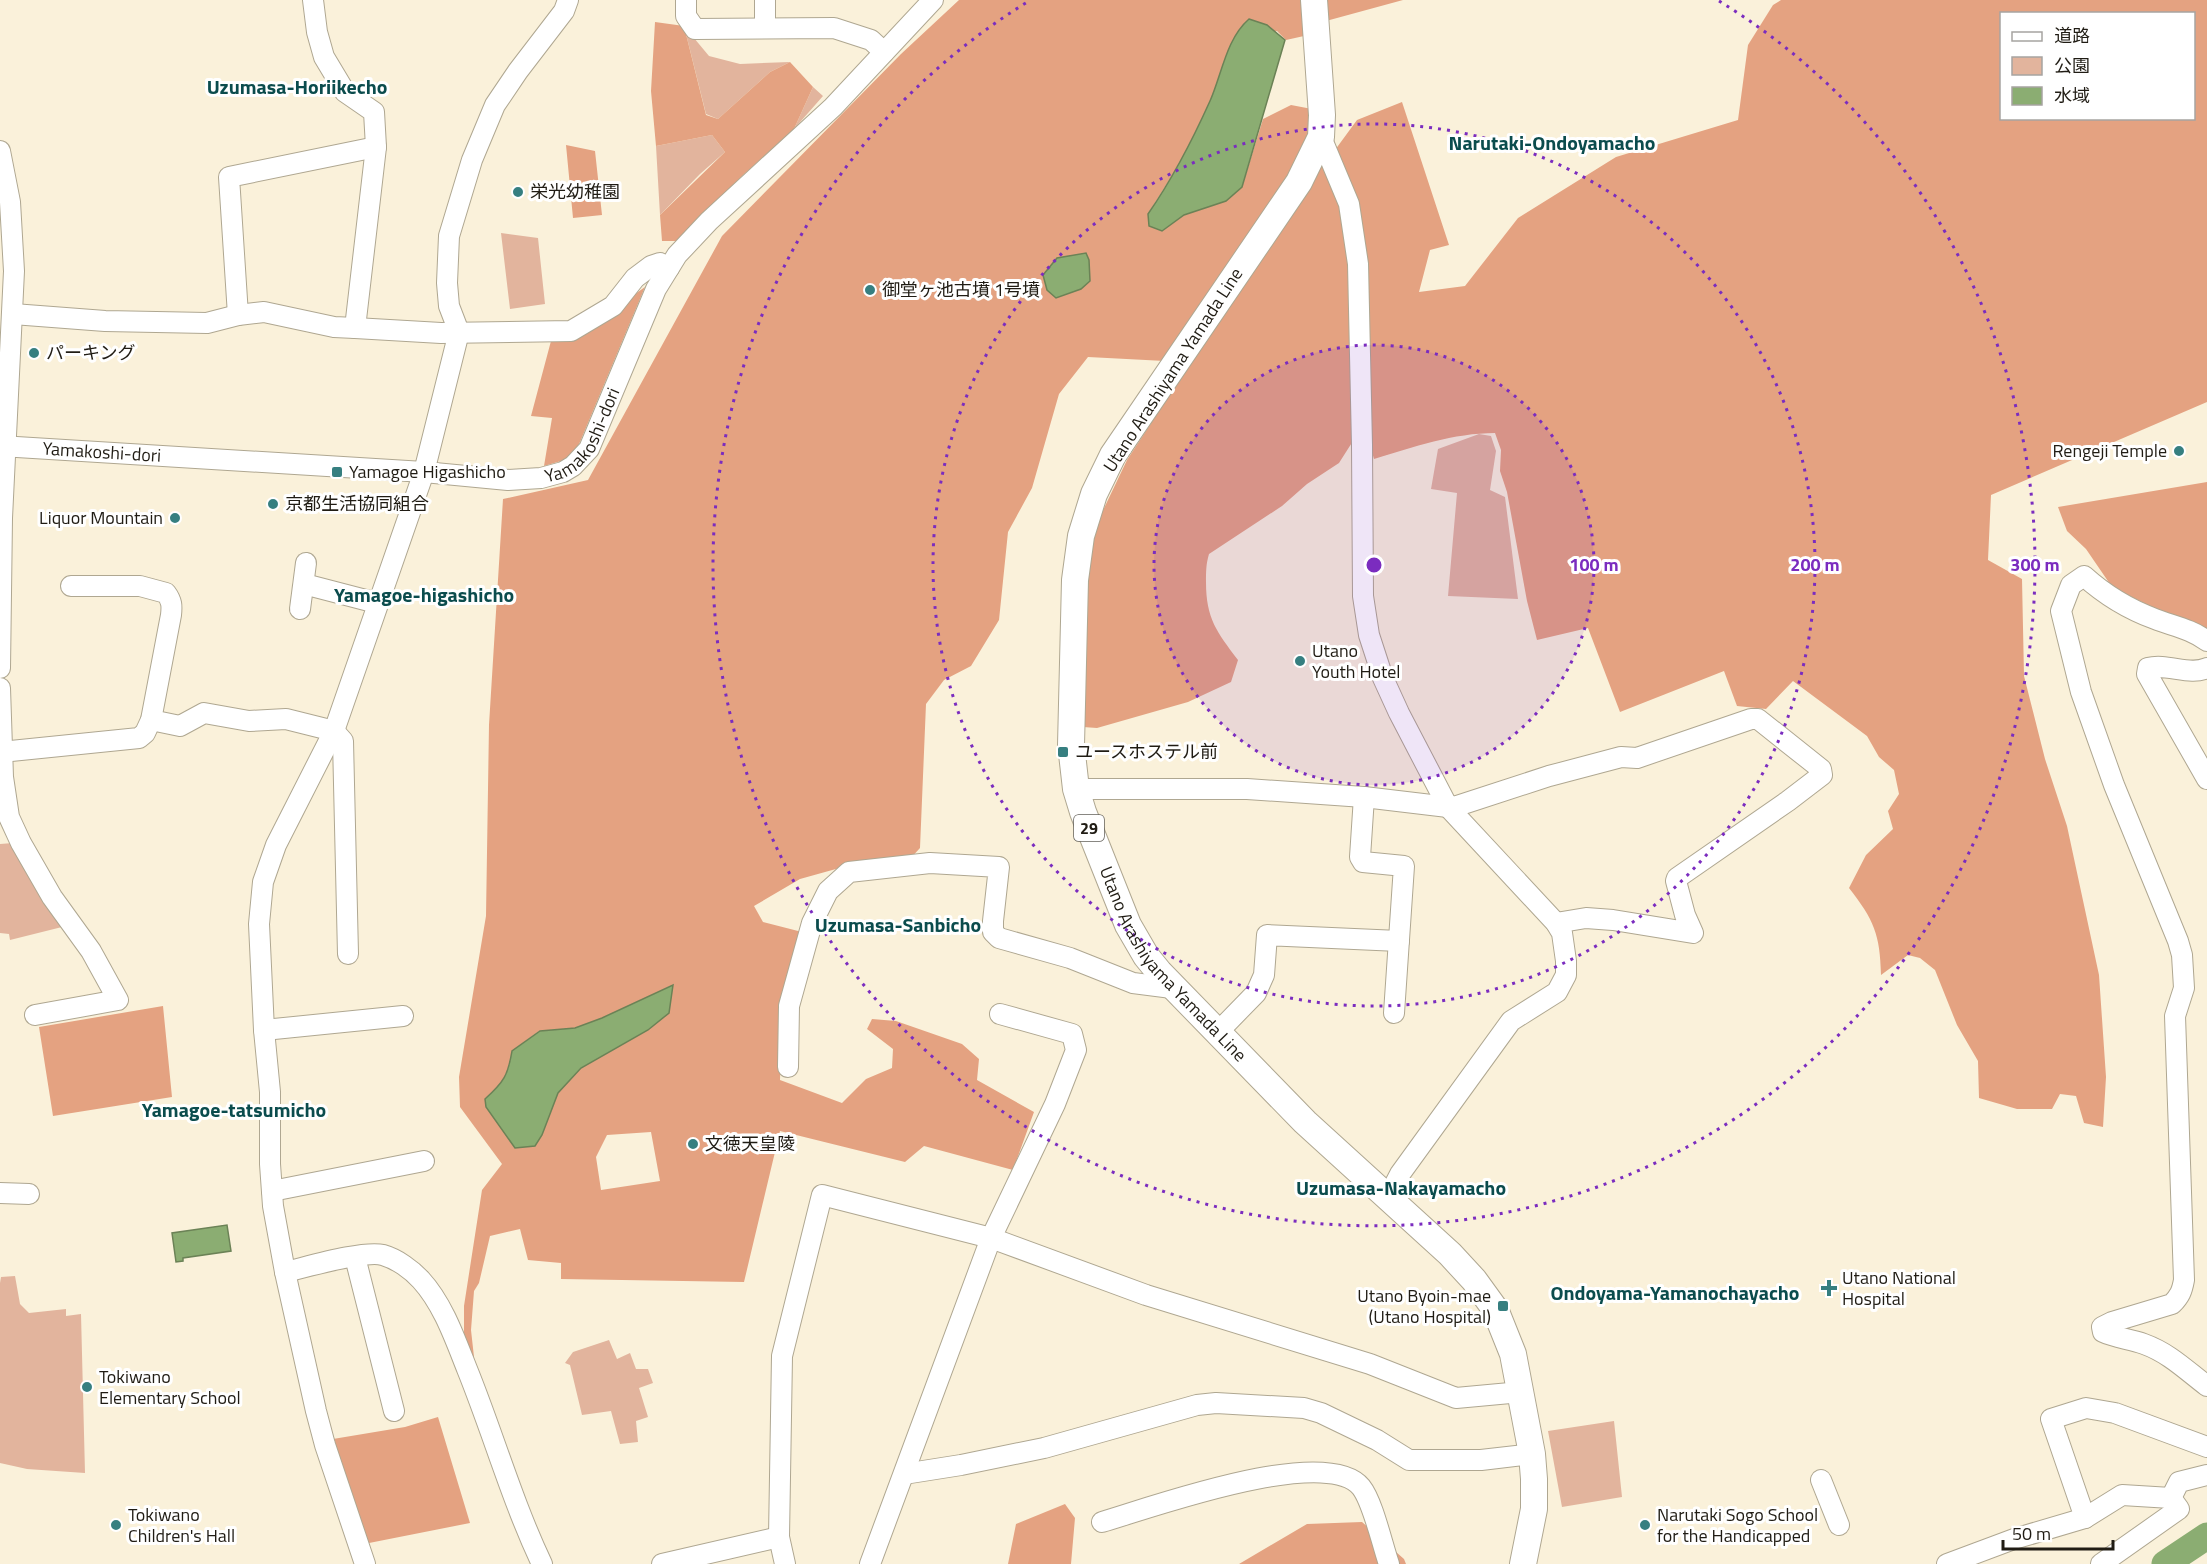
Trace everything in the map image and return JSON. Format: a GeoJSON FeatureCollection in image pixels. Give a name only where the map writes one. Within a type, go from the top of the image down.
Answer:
{"type":"FeatureCollection","features":[{"type":"Feature","properties":{"kind":"main road","name":"Utano Arashiyama Yamada Line"},"geometry":{"type":"LineString","coordinates":[[1314,0],[1322,115],[1321,137],[1299,182],[1113,455],[1094,494],[1081,536],[1075,580],[1071,745],[1076,789],[1128,924],[1146,956],[1172,988],[1263,1082],[1387,1199],[1450,1254],[1487,1297],[1507,1337],[1521,1392],[1532,1454],[1534,1509],[1523,1564]]}},
{"type":"Feature","properties":{"kind":"street"},"geometry":{"type":"LineString","coordinates":[[312,0],[324,57],[345,92],[374,112],[376,147],[355,328]]}},
{"type":"Feature","properties":{"kind":"street"},"geometry":{"type":"LineString","coordinates":[[365,1564],[323,1438],[285,1272],[272,1191],[269,1134],[270,1092],[258,924],[263,882],[276,844],[334,731],[424,472],[459,332],[449,306],[447,283],[449,236],[472,160],[495,105],[564,11],[568,0]]}},
{"type":"Feature","properties":{"kind":"street"},"geometry":{"type":"LineString","coordinates":[[686,0],[686,16],[695,29],[834,28],[871,40],[884,52]]}},
{"type":"Feature","properties":{"kind":"street"},"geometry":{"type":"LineString","coordinates":[[765,0],[765,28]]}},
{"type":"Feature","properties":{"kind":"street","name":"Yamakoshi-dori"},"geometry":{"type":"LineString","coordinates":[[2,446],[424,472],[508,480],[551,476],[573,466],[588,449],[656,288],[677,255],[698,232],[832,107],[933,0]]}},
{"type":"Feature","properties":{"kind":"street"},"geometry":{"type":"LineString","coordinates":[[1321,137],[1349,204],[1358,264],[1363,596],[1368,635],[1383,678],[1399,713],[1448,807],[1556,923],[1562,933],[1566,961],[1566,975],[1557,992],[1511,1021],[1400,1174],[1387,1199]]}},
{"type":"Feature","properties":{"kind":"street"},"geometry":{"type":"LineString","coordinates":[[238,315],[229,177],[376,147]]}},
{"type":"Feature","properties":{"kind":"street"},"geometry":{"type":"LineString","coordinates":[[0,151],[10,202],[9,300],[2,446],[0,668]]}},
{"type":"Feature","properties":{"kind":"street"},"geometry":{"type":"LineString","coordinates":[[9,300],[105,321],[207,323],[238,315],[264,312],[334,327],[459,332],[572,331],[613,306],[635,278],[651,266],[660,263],[669,268]]}},
{"type":"Feature","properties":{"kind":"street"},"geometry":{"type":"LineString","coordinates":[[300,609],[306,563]]}},
{"type":"Feature","properties":{"kind":"street"},"geometry":{"type":"LineString","coordinates":[[2207,641],[2185,629],[2154,619],[2116,602],[2084,576],[2071,585],[2061,611],[2085,703],[2114,785],[2178,941],[2184,988],[2175,1016],[2184,1280],[2182,1291],[2172,1304],[2102,1327],[2103,1332],[2159,1351],[2189,1370],[2207,1386]]}},
{"type":"Feature","properties":{"kind":"street"},"geometry":{"type":"LineString","coordinates":[[304,584],[377,603]]}},
{"type":"Feature","properties":{"kind":"street"},"geometry":{"type":"LineString","coordinates":[[1,752],[139,738],[145,733],[151,720],[171,615],[170,598],[166,593],[141,586],[71,586]]}},
{"type":"Feature","properties":{"kind":"street"},"geometry":{"type":"LineString","coordinates":[[2207,668],[2196,670],[2155,666],[2148,668],[2147,674],[2207,779]]}},
{"type":"Feature","properties":{"kind":"street"},"geometry":{"type":"LineString","coordinates":[[0,688],[1,752],[9,817],[52,897],[91,951],[118,1000],[35,1015]]}},
{"type":"Feature","properties":{"kind":"street"},"geometry":{"type":"LineString","coordinates":[[151,720],[180,726],[204,713],[249,721],[286,719],[334,731],[343,741],[348,954]]}},
{"type":"Feature","properties":{"kind":"street"},"geometry":{"type":"LineString","coordinates":[[1076,789],[1247,789],[1448,807],[1621,757],[1637,758],[1751,719],[1758,719],[1821,769],[1822,775],[1788,801],[1677,878],[1685,915],[1693,933],[1586,918],[1556,923]]}},
{"type":"Feature","properties":{"kind":"street"},"geometry":{"type":"LineString","coordinates":[[1364,798],[1360,857],[1363,862],[1404,866],[1394,1012]]}},
{"type":"Feature","properties":{"kind":"street"},"geometry":{"type":"LineString","coordinates":[[788,1067],[789,1005],[812,923],[828,891],[849,872],[930,863],[999,867],[993,921],[993,932],[999,938],[1070,958],[1133,983],[1172,988]]}},
{"type":"Feature","properties":{"kind":"street"},"geometry":{"type":"LineString","coordinates":[[1217,1033],[1256,993],[1264,975],[1267,935],[1399,941]]}},
{"type":"Feature","properties":{"kind":"street"},"geometry":{"type":"LineString","coordinates":[[870,1564],[991,1238],[1055,1104],[1076,1050],[1072,1034],[1000,1014]]}},
{"type":"Feature","properties":{"kind":"street"},"geometry":{"type":"LineString","coordinates":[[264,1030],[404,1016]]}},
{"type":"Feature","properties":{"kind":"street"},"geometry":{"type":"LineString","coordinates":[[272,1191],[424,1161]]}},
{"type":"Feature","properties":{"kind":"street"},"geometry":{"type":"LineString","coordinates":[[0,1193],[29,1194]]}},
{"type":"Feature","properties":{"kind":"street"},"geometry":{"type":"LineString","coordinates":[[785,1564],[779,1537],[782,1356],[822,1195],[991,1238],[1146,1295],[1370,1364],[1456,1398],[1521,1392]]}},
{"type":"Feature","properties":{"kind":"street"},"geometry":{"type":"LineString","coordinates":[[285,1272],[372,1254],[390,1258],[416,1276],[433,1296],[455,1338],[530,1540],[542,1564]]}},
{"type":"Feature","properties":{"kind":"street"},"geometry":{"type":"LineString","coordinates":[[355,1257],[394,1411]]}},
{"type":"Feature","properties":{"kind":"street"},"geometry":{"type":"LineString","coordinates":[[904,1473],[961,1465],[1044,1448],[1197,1406],[1216,1403],[1304,1408],[1322,1413],[1377,1440],[1409,1460],[1481,1460],[1532,1454]]}},
{"type":"Feature","properties":{"kind":"street"},"geometry":{"type":"LineString","coordinates":[[2085,1518],[2051,1419],[2086,1408],[2115,1413],[2207,1448]]}},
{"type":"Feature","properties":{"kind":"street"},"geometry":{"type":"LineString","coordinates":[[1102,1522],[1256,1478],[1302,1472],[1346,1476],[1360,1486],[1367,1498],[1389,1564]]}},
{"type":"Feature","properties":{"kind":"street"},"geometry":{"type":"LineString","coordinates":[[2171,1498],[2179,1482],[2207,1475]]}},
{"type":"Feature","properties":{"kind":"street"},"geometry":{"type":"LineString","coordinates":[[1821,1480],[1839,1526]]}},
{"type":"Feature","properties":{"kind":"street"},"geometry":{"type":"LineString","coordinates":[[1947,1564],[2014,1539],[2085,1518],[2122,1495],[2171,1498]]}},
{"type":"Feature","properties":{"kind":"street"},"geometry":{"type":"LineString","coordinates":[[2101,1564],[2179,1509],[2171,1498]]}},
{"type":"Feature","properties":{"kind":"street"},"geometry":{"type":"LineString","coordinates":[[662,1564],[779,1537]]}},
{"type":"Feature","properties":{"kind":"green space"},"geometry":{"type":"Polygon","coordinates":[[[684,26],[709,56],[740,64],[790,62],[770,72],[718,119],[706,114],[684,26]]]}},
{"type":"Feature","properties":{"kind":"green space"},"geometry":{"type":"Polygon","coordinates":[[[813,87],[823,96],[794,129],[813,87]]]}},
{"type":"Feature","properties":{"kind":"green space"},"geometry":{"type":"Polygon","coordinates":[[[712,135],[725,152],[660,215],[656,146],[712,135]]]}},
{"type":"Feature","properties":{"kind":"green space"},"geometry":{"type":"Polygon","coordinates":[[[501,233],[538,238],[545,304],[510,309],[501,233]]]}},
{"type":"Feature","properties":{"kind":"green space"},"geometry":{"type":"Polygon","coordinates":[[[1479,434],[1491,436],[1496,451],[1490,490],[1505,497],[1518,599],[1448,596],[1457,493],[1431,489],[1438,449],[1479,434]]]}},
{"type":"Feature","properties":{"kind":"green space"},"geometry":{"type":"Polygon","coordinates":[[[13,843],[62,927],[10,940],[9,934],[0,933],[0,844],[13,843]]]}},
{"type":"Feature","properties":{"kind":"green space"},"geometry":{"type":"Polygon","coordinates":[[[15,1276],[20,1304],[29,1313],[66,1309],[66,1316],[81,1314],[85,1473],[27,1469],[0,1463],[0,1283],[1,1277],[15,1276]]]}},
{"type":"Feature","properties":{"kind":"green space"},"geometry":{"type":"Polygon","coordinates":[[[609,1340],[617,1359],[630,1353],[636,1369],[648,1369],[653,1383],[639,1388],[648,1417],[636,1421],[638,1442],[620,1444],[611,1411],[582,1415],[570,1365],[565,1363],[573,1352],[609,1340]]]}},
{"type":"Feature","properties":{"kind":"green space"},"geometry":{"type":"Polygon","coordinates":[[[1614,1421],[1622,1497],[1562,1507],[1548,1431],[1614,1421]]]}},
{"type":"Feature","properties":{"kind":"shaded area"},"geometry":{"type":"Polygon","coordinates":[[[959,0],[1403,0],[1304,27],[1304,36],[1286,40],[1277,31],[1231,44],[1212,98],[1188,150],[1148,214],[1162,231],[1184,215],[1226,201],[1242,187],[1263,119],[1291,105],[1312,109],[1303,165],[1165,361],[1088,357],[1059,394],[1032,488],[1008,532],[999,620],[971,666],[944,680],[926,704],[920,848],[908,861],[843,867],[800,879],[754,906],[763,922],[802,932],[782,1017],[780,1080],[842,1103],[866,1079],[892,1068],[893,1049],[867,1029],[872,1019],[896,1021],[962,1044],[979,1059],[977,1080],[1034,1112],[1013,1170],[924,1146],[905,1162],[780,1131],[744,1282],[561,1279],[561,1263],[528,1260],[520,1229],[490,1236],[479,1283],[474,1291],[471,1330],[475,1366],[464,1342],[464,1306],[482,1190],[502,1164],[460,1107],[459,1077],[486,916],[489,725],[503,499],[588,480],[722,236],[901,54],[959,0]],[[673,985],[575,1028],[539,1031],[512,1051],[504,1078],[486,1098],[542,1135],[558,1093],[581,1068],[648,1030],[673,985]],[[651,1132],[607,1135],[596,1157],[601,1190],[660,1181],[651,1132]]]}},
{"type":"Feature","properties":{"kind":"shaded area"},"geometry":{"type":"Polygon","coordinates":[[[1781,0],[2207,0],[2207,402],[1991,495],[1988,560],[2022,579],[2024,676],[2045,759],[2067,826],[2099,975],[2106,1077],[2103,1127],[2084,1123],[2076,1096],[2060,1094],[2052,1109],[2017,1109],[1979,1098],[1978,1061],[1957,1025],[1935,970],[1920,958],[1908,955],[1881,975],[1879,949],[1874,928],[1849,888],[1866,855],[1893,829],[1888,811],[1899,794],[1894,770],[1879,757],[1867,736],[1793,681],[1766,709],[1737,706],[1724,671],[1620,712],[1588,628],[1537,640],[1527,601],[1507,492],[1500,471],[1501,450],[1495,433],[1449,438],[1374,459],[1370,445],[1335,150],[1357,120],[1402,102],[1449,245],[1430,250],[1419,292],[1465,286],[1518,218],[1616,157],[1738,120],[1748,45],[1773,5],[1781,0]]]}},
{"type":"Feature","properties":{"kind":"shaded area"},"geometry":{"type":"Polygon","coordinates":[[[655,22],[684,26],[706,115],[718,119],[770,72],[790,62],[813,87],[794,129],[676,241],[662,241],[660,215],[725,152],[712,135],[656,146],[651,91],[655,22]]]}},
{"type":"Feature","properties":{"kind":"shaded area"},"geometry":{"type":"Polygon","coordinates":[[[566,145],[595,151],[602,215],[573,218],[566,145]]]}},
{"type":"Feature","properties":{"kind":"shaded area"},"geometry":{"type":"Polygon","coordinates":[[[1323,161],[1342,206],[1351,266],[1353,441],[1339,463],[1307,484],[1282,506],[1209,554],[1206,582],[1208,606],[1219,633],[1238,660],[1231,682],[1188,702],[1097,728],[1083,727],[1086,584],[1097,523],[1127,460],[1323,161]]]}},
{"type":"Feature","properties":{"kind":"shaded area"},"geometry":{"type":"Polygon","coordinates":[[[645,287],[580,442],[571,458],[544,466],[552,418],[531,416],[551,341],[573,338],[645,287]]]}},
{"type":"Feature","properties":{"kind":"shaded area"},"geometry":{"type":"Polygon","coordinates":[[[2207,482],[2207,635],[2112,587],[2086,549],[2067,531],[2058,507],[2207,482]]]}},
{"type":"Feature","properties":{"kind":"shaded area"},"geometry":{"type":"Polygon","coordinates":[[[163,1006],[172,1097],[53,1116],[39,1027],[163,1006]]]}},
{"type":"Feature","properties":{"kind":"shaded area"},"geometry":{"type":"Polygon","coordinates":[[[438,1417],[470,1523],[364,1544],[327,1440],[405,1427],[438,1417]]]}},
{"type":"Feature","properties":{"kind":"shaded area"},"geometry":{"type":"Polygon","coordinates":[[[1065,1504],[1075,1518],[1071,1564],[1008,1564],[1016,1524],[1065,1504]]]}},
{"type":"Feature","properties":{"kind":"shaded area"},"geometry":{"type":"Polygon","coordinates":[[[1362,1522],[1404,1559],[1406,1564],[1239,1564],[1307,1524],[1362,1522]]]}},
{"type":"Feature","properties":{"kind":"water"},"geometry":{"type":"Polygon","coordinates":[[[1249,19],[1267,25],[1285,40],[1242,187],[1226,201],[1184,215],[1162,231],[1149,226],[1148,214],[1189,145],[1210,101],[1235,36],[1249,19]]]}},
{"type":"Feature","properties":{"kind":"water"},"geometry":{"type":"Polygon","coordinates":[[[1086,253],[1089,260],[1090,281],[1081,289],[1056,298],[1047,290],[1043,275],[1057,258],[1086,253]]]}},
{"type":"Feature","properties":{"kind":"water"},"geometry":{"type":"Polygon","coordinates":[[[673,985],[669,1013],[648,1030],[581,1068],[558,1093],[542,1135],[535,1146],[515,1148],[486,1107],[485,1099],[504,1078],[512,1051],[540,1031],[575,1028],[673,985]]]}},
{"type":"Feature","properties":{"kind":"water"},"geometry":{"type":"Polygon","coordinates":[[[227,1225],[231,1251],[183,1258],[183,1261],[176,1262],[172,1233],[227,1225]]]}},
{"type":"Feature","properties":{"kind":"waterway"},"geometry":{"type":"LineString","coordinates":[[2165,1564],[2207,1536]]}},
{"type":"Feature","properties":{"kind":"place","name":"栄光幼稚園"},"geometry":{"type":"Point","coordinates":[518,192]}},
{"type":"Feature","properties":{"kind":"place","name":"御堂ヶ池古墳 1号墳"},"geometry":{"type":"Point","coordinates":[870,290]}},
{"type":"Feature","properties":{"kind":"place","name":"パーキング"},"geometry":{"type":"Point","coordinates":[34,353]}},
{"type":"Feature","properties":{"kind":"place","name":"Rengeji Temple"},"geometry":{"type":"Point","coordinates":[2179,451]}},
{"type":"Feature","properties":{"kind":"place","name":"Yamagoe Higashicho"},"geometry":{"type":"Point","coordinates":[337,472]}},
{"type":"Feature","properties":{"kind":"place","name":"京都生活協同組合"},"geometry":{"type":"Point","coordinates":[273,504]}},
{"type":"Feature","properties":{"kind":"place","name":"Liquor Mountain"},"geometry":{"type":"Point","coordinates":[175,518]}},
{"type":"Feature","properties":{"kind":"place","name":"Utano Youth Hotel"},"geometry":{"type":"Point","coordinates":[1300,661]}},
{"type":"Feature","properties":{"kind":"place","name":"ユースホステル前"},"geometry":{"type":"Point","coordinates":[1063,752]}},
{"type":"Feature","properties":{"kind":"place","name":"文徳天皇陵"},"geometry":{"type":"Point","coordinates":[693,1144]}},
{"type":"Feature","properties":{"kind":"place","name":"Utano National Hospital"},"geometry":{"type":"Point","coordinates":[1829,1288]}},
{"type":"Feature","properties":{"kind":"place","name":"Utano Byoin-mae (Utano Hospital)"},"geometry":{"type":"Point","coordinates":[1503,1306]}},
{"type":"Feature","properties":{"kind":"place","name":"Tokiwano Elementary School"},"geometry":{"type":"Point","coordinates":[87,1387]}},
{"type":"Feature","properties":{"kind":"place","name":"Tokiwano Children's Hall"},"geometry":{"type":"Point","coordinates":[116,1525]}},
{"type":"Feature","properties":{"kind":"place","name":"Narutaki Sogo School for the Handicapped"},"geometry":{"type":"Point","coordinates":[1645,1525]}},
{"type":"Feature","properties":{"kind":"district","name":"Uzumasa-Horiikecho"},"geometry":{"type":"Point","coordinates":[297,87]}},
{"type":"Feature","properties":{"kind":"district","name":"Narutaki-Ondoyamacho"},"geometry":{"type":"Point","coordinates":[1552,143]}},
{"type":"Feature","properties":{"kind":"district","name":"Yamagoe-higashicho"},"geometry":{"type":"Point","coordinates":[424,595]}},
{"type":"Feature","properties":{"kind":"district","name":"Uzumasa-Sanbicho"},"geometry":{"type":"Point","coordinates":[898,925]}},
{"type":"Feature","properties":{"kind":"district","name":"Yamagoe-tatsumicho"},"geometry":{"type":"Point","coordinates":[234,1110]}},
{"type":"Feature","properties":{"kind":"district","name":"Uzumasa-Nakayamacho"},"geometry":{"type":"Point","coordinates":[1401,1188]}},
{"type":"Feature","properties":{"kind":"district","name":"Ondoyama-Yamanochayacho"},"geometry":{"type":"Point","coordinates":[1675,1293]}}]}
